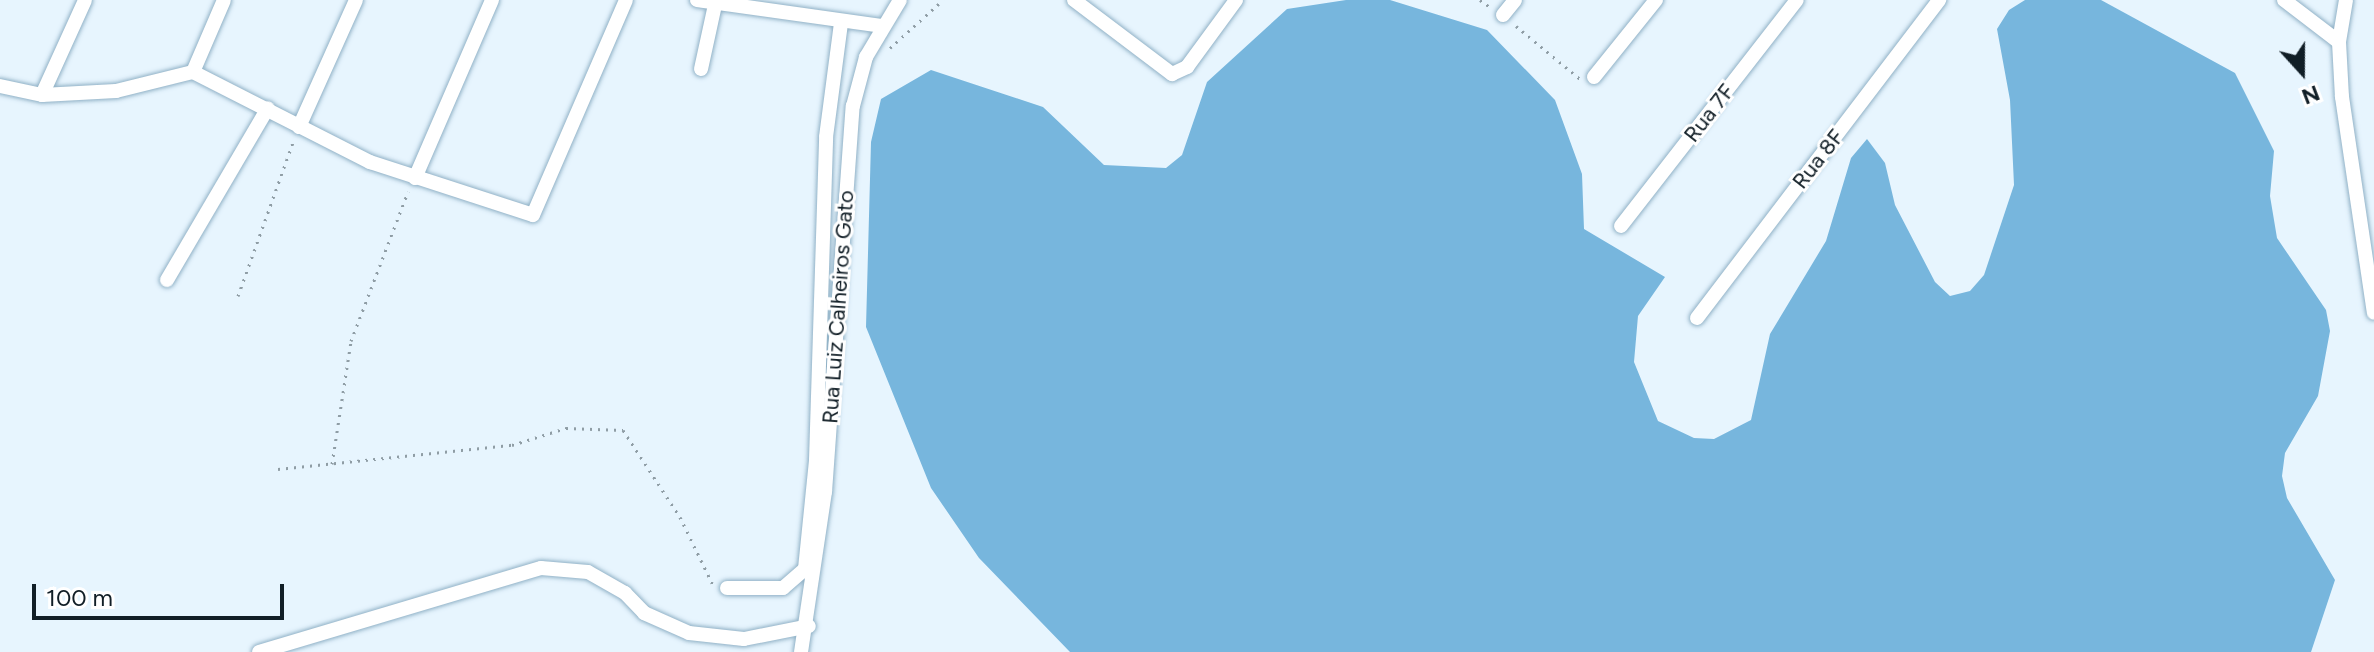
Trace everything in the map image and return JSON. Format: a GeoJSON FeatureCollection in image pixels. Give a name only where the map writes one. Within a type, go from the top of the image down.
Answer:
{"type":"FeatureCollection","features":[{"type":"Feature","properties":{"kind":"street"},"geometry":{"type":"LineString","coordinates":[[42,95],[85,0]]}},
{"type":"Feature","properties":{"kind":"street"},"geometry":{"type":"LineString","coordinates":[[193,72],[224,0]]}},
{"type":"Feature","properties":{"kind":"street"},"geometry":{"type":"LineString","coordinates":[[299,127],[356,0]]}},
{"type":"Feature","properties":{"kind":"street"},"geometry":{"type":"LineString","coordinates":[[415,178],[492,0]]}},
{"type":"Feature","properties":{"kind":"street"},"geometry":{"type":"LineString","coordinates":[[0,86],[42,95],[116,91],[193,72],[268,108],[299,127],[415,178],[523,214],[539,211],[626,0]]}},
{"type":"Feature","properties":{"kind":"street"},"geometry":{"type":"LineString","coordinates":[[697,0],[841,23],[878,33]]}},
{"type":"Feature","properties":{"kind":"street","name":"Rua Luiz Calheiros Gato"},"geometry":{"type":"LineString","coordinates":[[801,652],[809,626],[853,106],[878,33],[900,0]]}},
{"type":"Feature","properties":{"kind":"street"},"geometry":{"type":"LineString","coordinates":[[1074,0],[1094,6],[1166,74],[1179,72],[1236,0]]}},
{"type":"Feature","properties":{"kind":"street"},"geometry":{"type":"LineString","coordinates":[[1503,15],[1515,0]]}},
{"type":"Feature","properties":{"kind":"street"},"geometry":{"type":"LineString","coordinates":[[1594,77],[1656,0]]}},
{"type":"Feature","properties":{"kind":"street","name":"Rua 7F"},"geometry":{"type":"LineString","coordinates":[[1621,226],[1797,0]]}},
{"type":"Feature","properties":{"kind":"street","name":"Rua 8F"},"geometry":{"type":"LineString","coordinates":[[1697,318],[1939,0]]}},
{"type":"Feature","properties":{"kind":"street"},"geometry":{"type":"LineString","coordinates":[[2284,0],[2339,42]]}},
{"type":"Feature","properties":{"kind":"street"},"geometry":{"type":"LineString","coordinates":[[2346,0],[2339,42],[2374,313]]}},
{"type":"Feature","properties":{"kind":"street"},"geometry":{"type":"LineString","coordinates":[[701,69],[715,5]]}},
{"type":"Feature","properties":{"kind":"street"},"geometry":{"type":"LineString","coordinates":[[727,588],[783,588],[805,569],[816,460],[826,137],[841,23]]}},
{"type":"Feature","properties":{"kind":"street"},"geometry":{"type":"LineString","coordinates":[[167,280],[268,108]]}},
{"type":"Feature","properties":{"kind":"street"},"geometry":{"type":"LineString","coordinates":[[259,652],[541,568],[588,572],[625,593],[644,613],[689,633],[744,639],[809,626]]}},
{"type":"Feature","properties":{"kind":"path"},"geometry":{"type":"LineString","coordinates":[[878,33],[889,50],[943,0]]}},
{"type":"Feature","properties":{"kind":"path"},"geometry":{"type":"LineString","coordinates":[[1480,0],[1503,15],[1579,79],[1594,77]]}},
{"type":"Feature","properties":{"kind":"path"},"geometry":{"type":"LineString","coordinates":[[238,296],[299,127]]}},
{"type":"Feature","properties":{"kind":"path"},"geometry":{"type":"LineString","coordinates":[[332,464],[351,341],[415,178]]}},
{"type":"Feature","properties":{"kind":"path"},"geometry":{"type":"LineString","coordinates":[[278,469],[512,445],[566,428],[623,430],[680,517],[709,585],[727,588]]}},
{"type":"Feature","properties":{"kind":"shaded area"},"geometry":{"type":"Polygon","coordinates":[[[1346,0],[1390,0],[1487,30],[1555,100],[1582,174],[1584,229],[1665,277],[1638,316],[1634,362],[1658,421],[1694,438],[1714,439],[1751,420],[1770,334],[1826,241],[1851,158],[1867,139],[1885,163],[1895,205],[1935,282],[1950,296],[1970,291],[1984,275],[2014,185],[2010,100],[1997,29],[2009,10],[2025,0],[2101,0],[2235,73],[2274,151],[2270,196],[2277,238],[2326,310],[2330,331],[2318,396],[2285,453],[2282,476],[2287,498],[2335,580],[2311,652],[1070,652],[979,558],[931,488],[866,327],[871,142],[881,99],[931,70],[1043,107],[1104,165],[1166,168],[1182,155],[1207,82],[1287,9],[1346,0]]]}}]}
